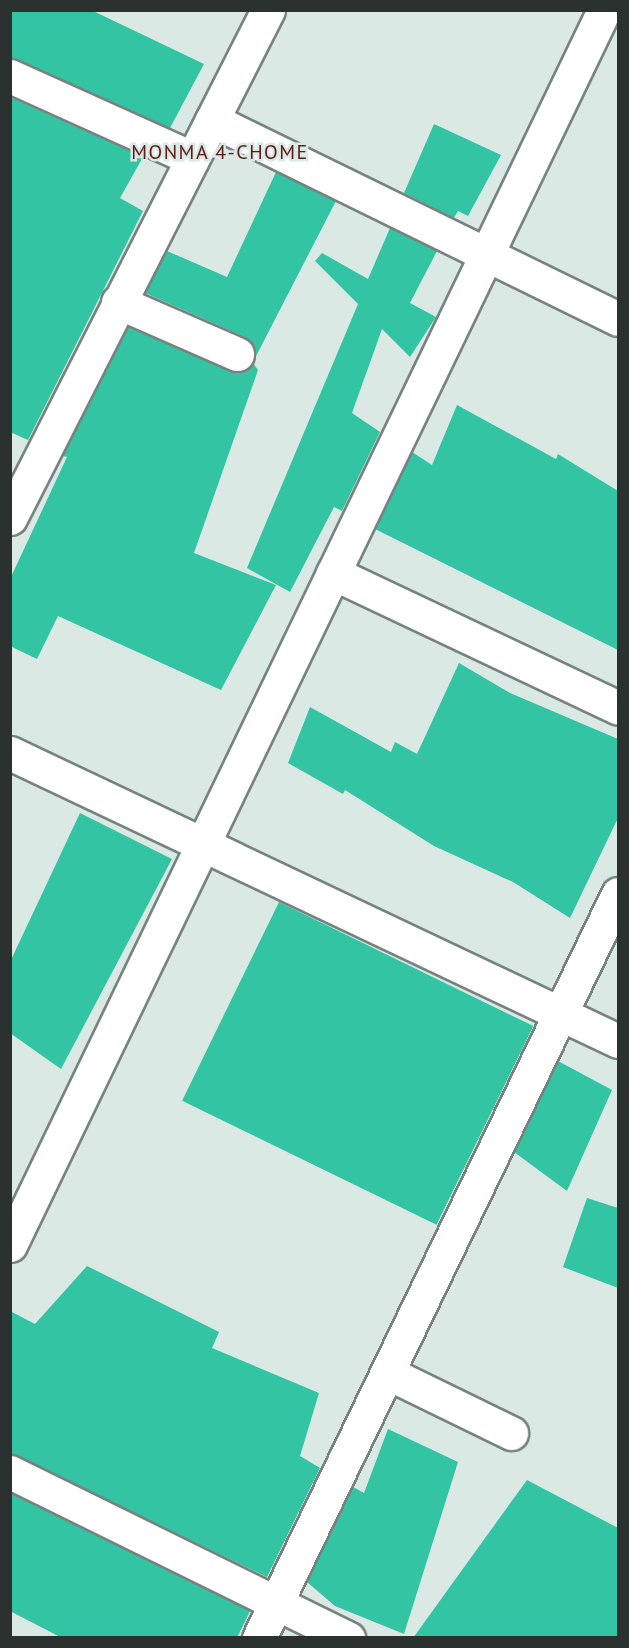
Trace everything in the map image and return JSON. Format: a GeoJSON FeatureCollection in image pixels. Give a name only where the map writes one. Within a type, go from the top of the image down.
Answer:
{"type":"FeatureCollection","features":[{"type":"Feature","properties":{"kind":"street"},"geometry":{"type":"LineString","coordinates":[[10,518],[268,10]]}},
{"type":"Feature","properties":{"kind":"street"},"geometry":{"type":"LineString","coordinates":[[10,1245],[604,10]]}},
{"type":"Feature","properties":{"kind":"street"},"geometry":{"type":"LineString","coordinates":[[10,76],[192,158]]}},
{"type":"Feature","properties":{"kind":"street"},"geometry":{"type":"LineString","coordinates":[[212,120],[618,319]]}},
{"type":"Feature","properties":{"kind":"street"},"geometry":{"type":"LineString","coordinates":[[118,302],[237,354]]}},
{"type":"Feature","properties":{"kind":"street"},"geometry":{"type":"LineString","coordinates":[[333,573],[618,708]]}},
{"type":"Feature","properties":{"kind":"street"},"geometry":{"type":"LineString","coordinates":[[10,753],[618,1041]]}},
{"type":"Feature","properties":{"kind":"street"},"geometry":{"type":"LineString","coordinates":[[259,1638],[618,894]]}},
{"type":"Feature","properties":{"kind":"street"},"geometry":{"type":"LineString","coordinates":[[388,1373],[511,1433]]}},
{"type":"Feature","properties":{"kind":"street"},"geometry":{"type":"LineString","coordinates":[[10,1472],[348,1638]]}},
{"type":"Feature","properties":{"kind":"building"},"geometry":{"type":"Polygon","coordinates":[[[10,10],[91,10],[204,64],[170,128],[10,58],[10,10]]]}},
{"type":"Feature","properties":{"kind":"building"},"geometry":{"type":"Polygon","coordinates":[[[10,97],[143,157],[120,198],[143,211],[28,440],[10,432],[10,97]]]}},
{"type":"Feature","properties":{"kind":"building"},"geometry":{"type":"Polygon","coordinates":[[[434,124],[501,155],[468,216],[458,211],[454,218],[404,193],[434,124]]]}},
{"type":"Feature","properties":{"kind":"building"},"geometry":{"type":"Polygon","coordinates":[[[276,172],[336,201],[254,360],[252,343],[245,337],[145,293],[167,251],[227,277],[276,172]]]}},
{"type":"Feature","properties":{"kind":"building"},"geometry":{"type":"Polygon","coordinates":[[[390,228],[437,251],[410,303],[436,317],[410,357],[382,329],[352,413],[380,432],[342,511],[334,507],[290,592],[247,568],[358,304],[315,261],[322,253],[368,279],[390,228]]]}},
{"type":"Feature","properties":{"kind":"building"},"geometry":{"type":"Polygon","coordinates":[[[128,327],[229,371],[240,372],[253,363],[258,370],[194,553],[276,585],[221,690],[58,616],[37,659],[10,646],[10,579],[67,457],[63,456],[128,327]]]}},
{"type":"Feature","properties":{"kind":"building"},"geometry":{"type":"Polygon","coordinates":[[[457,405],[556,459],[558,454],[618,491],[618,650],[375,529],[412,452],[432,465],[457,405]]]}},
{"type":"Feature","properties":{"kind":"building"},"geometry":{"type":"Polygon","coordinates":[[[459,663],[510,693],[618,739],[618,818],[570,918],[513,882],[434,846],[345,790],[343,794],[288,763],[310,707],[391,752],[395,742],[417,754],[459,663]]]}},
{"type":"Feature","properties":{"kind":"building"},"geometry":{"type":"Polygon","coordinates":[[[80,813],[172,859],[61,1069],[10,1033],[10,962],[80,813]]]}},
{"type":"Feature","properties":{"kind":"building"},"geometry":{"type":"Polygon","coordinates":[[[279,902],[533,1026],[436,1225],[182,1101],[279,902]]]}},
{"type":"Feature","properties":{"kind":"building"},"geometry":{"type":"Polygon","coordinates":[[[558,1061],[612,1090],[567,1191],[514,1152],[558,1061]]]}},
{"type":"Feature","properties":{"kind":"building"},"geometry":{"type":"Polygon","coordinates":[[[587,1198],[618,1208],[618,1288],[563,1267],[587,1198]]]}},
{"type":"Feature","properties":{"kind":"building"},"geometry":{"type":"Polygon","coordinates":[[[87,1266],[219,1332],[212,1348],[319,1393],[300,1456],[320,1468],[267,1577],[10,1454],[10,1311],[35,1324],[87,1266]]]}},
{"type":"Feature","properties":{"kind":"building"},"geometry":{"type":"Polygon","coordinates":[[[388,1429],[458,1462],[404,1634],[335,1606],[307,1582],[353,1487],[364,1493],[388,1429]]]}},
{"type":"Feature","properties":{"kind":"building"},"geometry":{"type":"Polygon","coordinates":[[[527,1480],[618,1528],[618,1638],[413,1638],[527,1480]]]}},
{"type":"Feature","properties":{"kind":"building"},"geometry":{"type":"Polygon","coordinates":[[[10,1493],[250,1611],[237,1638],[62,1638],[10,1611],[10,1493]]]}},
{"type":"Feature","properties":{"kind":"district","name":"MONMA 4-CHOME"},"geometry":{"type":"Point","coordinates":[220,152]}}]}
